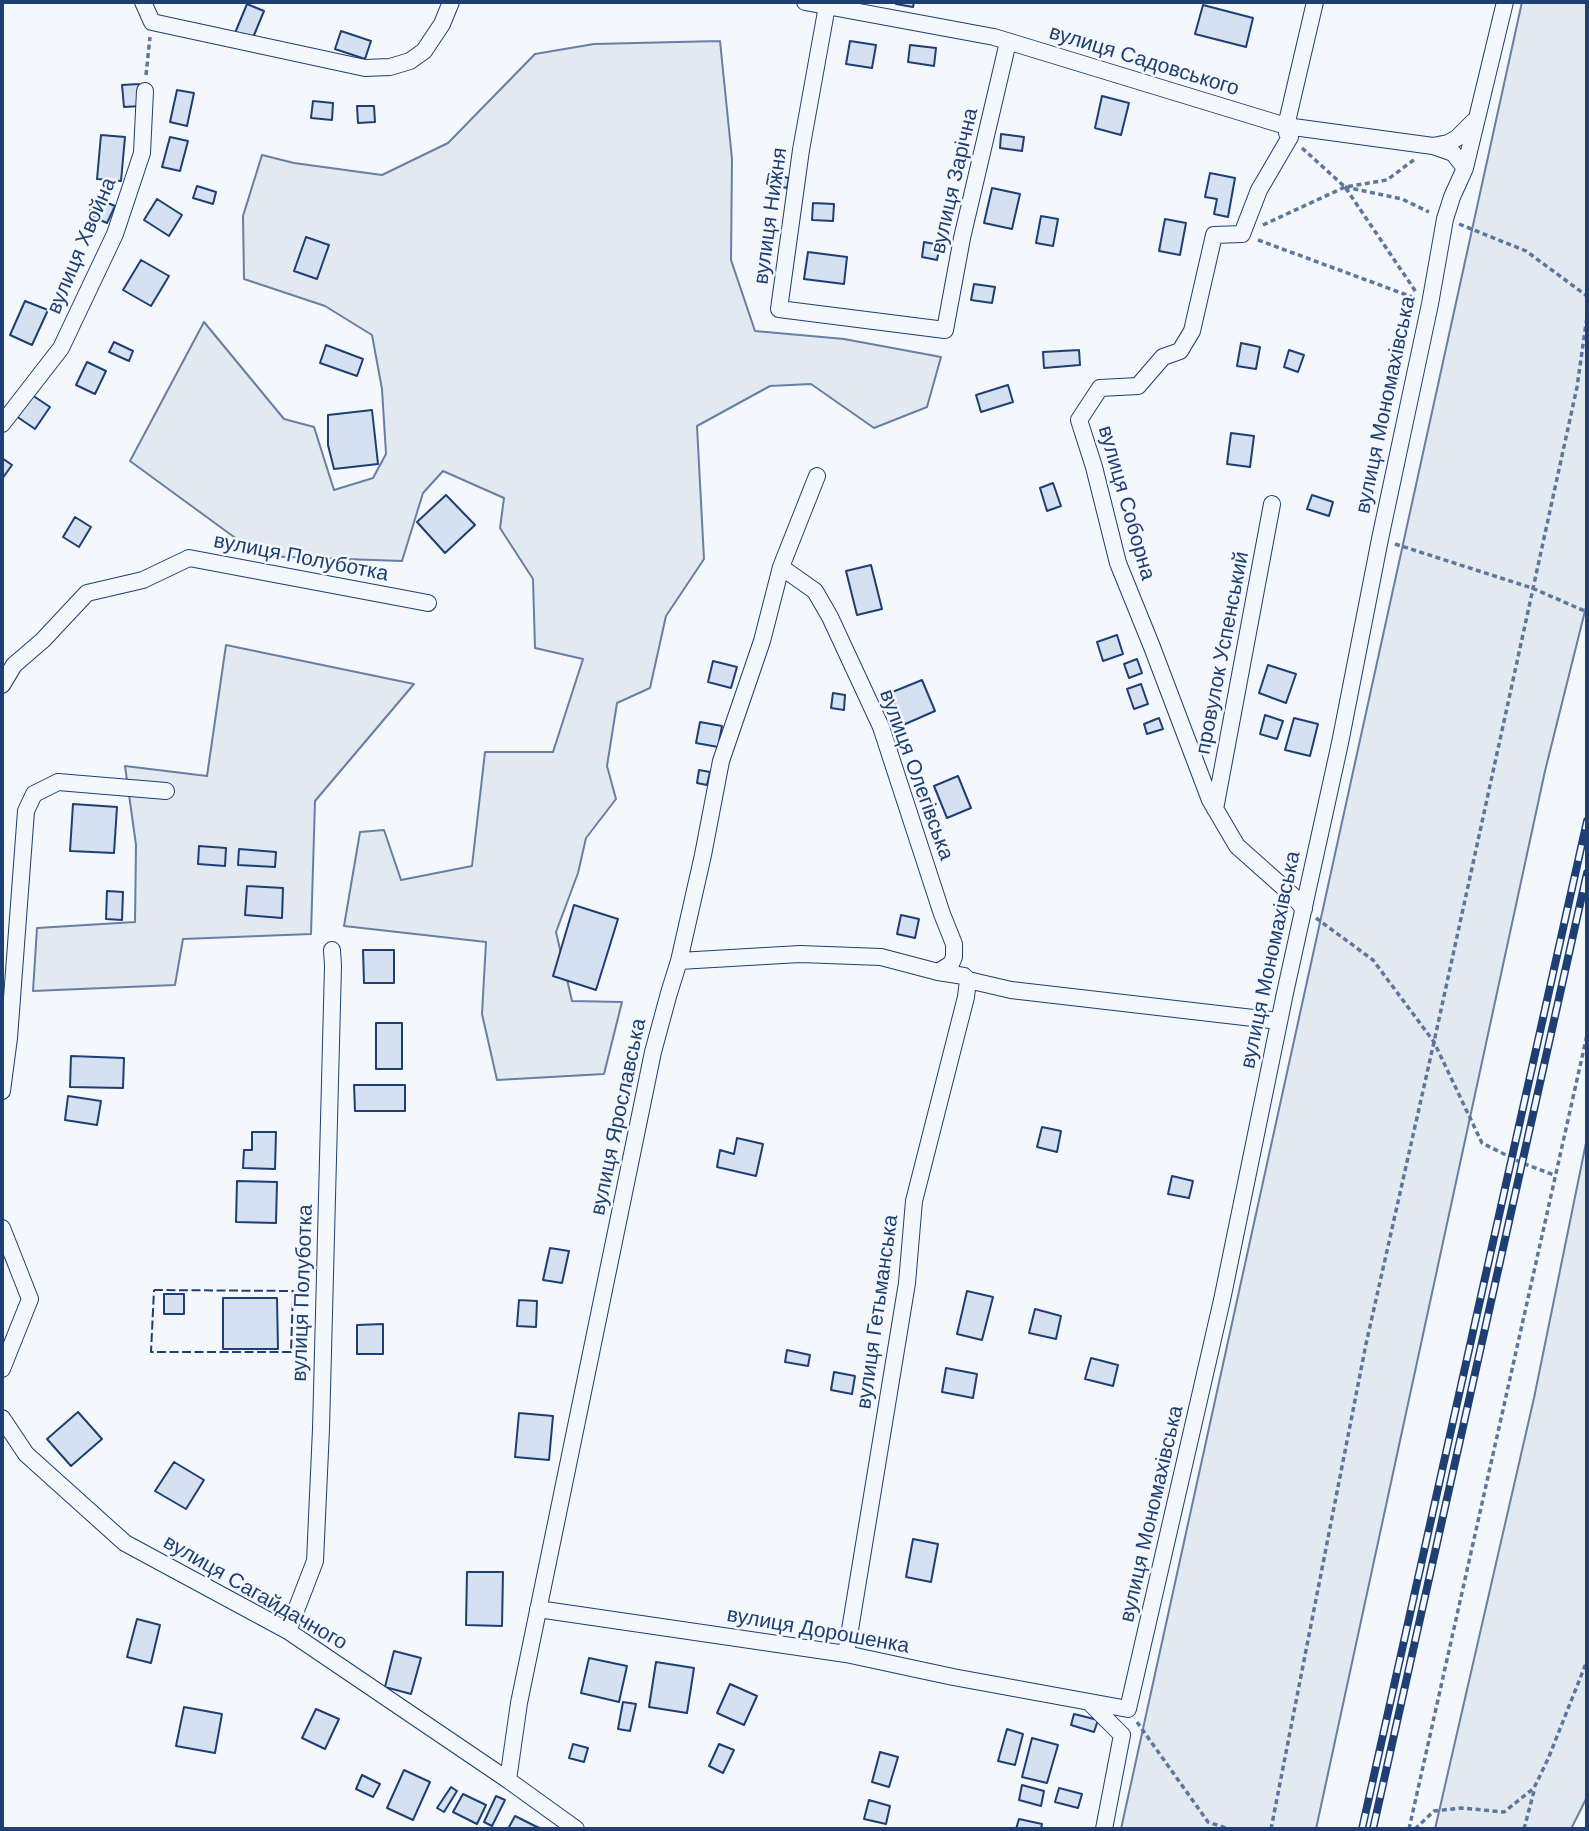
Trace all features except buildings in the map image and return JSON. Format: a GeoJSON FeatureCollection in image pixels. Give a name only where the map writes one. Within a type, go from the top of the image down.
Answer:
{"type":"FeatureCollection","features":[{"type":"Feature","properties":{"kind":"street"},"geometry":{"type":"LineString","coordinates":[[144,2],[152,22],[365,68],[390,67],[410,61],[424,51],[442,24],[451,2]]}},
{"type":"Feature","properties":{"kind":"street","name":"вулиця Садовського"},"geometry":{"type":"LineString","coordinates":[[805,2],[994,37],[1288,131],[1433,146],[1453,153],[1465,168]]}},
{"type":"Feature","properties":{"kind":"street"},"geometry":{"type":"LineString","coordinates":[[1242,234],[1259,190],[1288,131],[1315,2]]}},
{"type":"Feature","properties":{"kind":"street","name":"вулиця Мономахівська"},"geometry":{"type":"LineString","coordinates":[[1128,1709],[1222,1300],[1340,743],[1445,219],[1465,168],[1505,2]]}},
{"type":"Feature","properties":{"kind":"street","name":"вулиця Нижня"},"geometry":{"type":"LineString","coordinates":[[827,6],[801,150],[779,309],[945,330]]}},
{"type":"Feature","properties":{"kind":"street","name":"вулиця Зарічна"},"geometry":{"type":"LineString","coordinates":[[945,330],[962,238],[1008,42]]}},
{"type":"Feature","properties":{"kind":"street","name":"вулиця Хвойна"},"geometry":{"type":"LineString","coordinates":[[2,424],[61,348],[115,234],[142,153],[145,91]]}},
{"type":"Feature","properties":{"kind":"street"},"geometry":{"type":"LineString","coordinates":[[1433,146],[1457,138],[1476,118]]}},
{"type":"Feature","properties":{"kind":"street","name":"вулиця Соборна"},"geometry":{"type":"LineString","coordinates":[[1242,234],[1214,235],[1192,331],[1180,351],[1163,357],[1138,386],[1100,388],[1079,420],[1094,467],[1118,563],[1210,800],[1237,846],[1304,909]]}},
{"type":"Feature","properties":{"kind":"street","name":"вулиця Ярославська"},"geometry":{"type":"LineString","coordinates":[[508,1780],[519,1703],[653,1052],[679,961],[721,761],[762,641],[781,567],[817,475]]}},
{"type":"Feature","properties":{"kind":"street","name":"провулок Успенський"},"geometry":{"type":"LineString","coordinates":[[1215,809],[1272,504]]}},
{"type":"Feature","properties":{"kind":"street","name":"вулиця Полуботка"},"geometry":{"type":"LineString","coordinates":[[2,685],[15,665],[88,593],[143,580],[188,558],[428,603]]}},
{"type":"Feature","properties":{"kind":"street","name":"вулиця Олегівська"},"geometry":{"type":"LineString","coordinates":[[781,567],[815,591],[830,617],[881,727],[954,944],[951,964],[938,972]]}},
{"type":"Feature","properties":{"kind":"street"},"geometry":{"type":"LineString","coordinates":[[2,1091],[26,811],[34,794],[58,782],[166,791]]}},
{"type":"Feature","properties":{"kind":"street","name":"вулиця Полуботка"},"geometry":{"type":"LineString","coordinates":[[288,1632],[314,1561],[322,1375],[332,950]]}},
{"type":"Feature","properties":{"kind":"street"},"geometry":{"type":"LineString","coordinates":[[679,961],[800,954],[881,957],[1011,990],[1279,1021]]}},
{"type":"Feature","properties":{"kind":"street","name":"вулиця Гетьманська"},"geometry":{"type":"LineString","coordinates":[[846,1654],[906,1283],[914,1201],[966,997],[968,979]]}},
{"type":"Feature","properties":{"kind":"street"},"geometry":{"type":"LineString","coordinates":[[2,1228],[30,1299],[2,1369]]}},
{"type":"Feature","properties":{"kind":"street","name":"вулиця Сагайдачного"},"geometry":{"type":"LineString","coordinates":[[2,1418],[26,1454],[125,1542],[288,1632],[576,1829]]}},
{"type":"Feature","properties":{"kind":"street","name":"вулиця Дорошенка"},"geometry":{"type":"LineString","coordinates":[[538,1609],[846,1654],[1128,1709]]}},
{"type":"Feature","properties":{"kind":"street"},"geometry":{"type":"LineString","coordinates":[[1089,1702],[1122,1735],[1104,1829]]}},
{"type":"Feature","properties":{"kind":"path"},"geometry":{"type":"LineString","coordinates":[[145,91],[152,22]]}},
{"type":"Feature","properties":{"kind":"path"},"geometry":{"type":"LineString","coordinates":[[1288,131],[1345,187],[1420,297],[1430,304]]}},
{"type":"Feature","properties":{"kind":"path"},"geometry":{"type":"LineString","coordinates":[[1242,234],[1345,187],[1387,180],[1433,146]]}},
{"type":"Feature","properties":{"kind":"path"},"geometry":{"type":"LineString","coordinates":[[1345,187],[1402,199],[1526,251],[1587,296]]}},
{"type":"Feature","properties":{"kind":"path"},"geometry":{"type":"LineString","coordinates":[[1242,234],[1430,304]]}},
{"type":"Feature","properties":{"kind":"path"},"geometry":{"type":"LineString","coordinates":[[1271,1829],[1366,1344],[1577,387],[1587,317]]}},
{"type":"Feature","properties":{"kind":"path"},"geometry":{"type":"LineString","coordinates":[[1380,539],[1532,587],[1587,612]]}},
{"type":"Feature","properties":{"kind":"path"},"geometry":{"type":"LineString","coordinates":[[1304,909],[1373,960],[1434,1042],[1482,1143],[1522,1163],[1555,1175]]}},
{"type":"Feature","properties":{"kind":"path"},"geometry":{"type":"LineString","coordinates":[[1409,1829],[1587,1035]]}},
{"type":"Feature","properties":{"kind":"path"},"geometry":{"type":"LineString","coordinates":[[1524,1829],[1534,1788],[1558,1736],[1587,1661]]}},
{"type":"Feature","properties":{"kind":"path"},"geometry":{"type":"LineString","coordinates":[[1128,1709],[1208,1822],[1229,1829]]}},
{"type":"Feature","properties":{"kind":"path"},"geometry":{"type":"LineString","coordinates":[[1415,1829],[1434,1811],[1461,1808],[1504,1812],[1534,1788]]}},
{"type":"Feature","properties":{"kind":"shaded area"},"geometry":{"type":"Polygon","coordinates":[[[1522,2],[1587,2],[1587,603],[1545,771],[1316,1829],[1121,1829],[1522,2]]]}},
{"type":"Feature","properties":{"kind":"shaded area"},"geometry":{"type":"Polygon","coordinates":[[[720,41],[732,159],[731,260],[755,331],[844,339],[941,357],[927,407],[874,428],[811,384],[770,386],[697,426],[704,559],[666,616],[650,688],[617,703],[607,766],[616,799],[586,838],[578,873],[556,932],[572,1001],[622,1002],[604,1074],[497,1080],[482,1014],[486,942],[344,926],[360,832],[384,830],[401,880],[472,866],[485,752],[553,752],[583,659],[535,648],[533,579],[500,528],[504,498],[443,471],[423,493],[402,561],[260,556],[130,461],[204,322],[284,419],[314,427],[334,490],[373,478],[386,454],[382,389],[372,335],[325,306],[244,279],[243,216],[262,155],[294,163],[382,175],[448,143],[535,54],[594,44],[720,41]]]}},
{"type":"Feature","properties":{"kind":"shaded area"},"geometry":{"type":"Polygon","coordinates":[[[226,645],[414,684],[315,801],[311,934],[183,939],[175,985],[33,991],[37,928],[135,922],[136,845],[125,766],[207,776],[226,645]]]}},
{"type":"Feature","properties":{"kind":"shaded area"},"geometry":{"type":"Polygon","coordinates":[[[1587,1138],[1587,1797],[1571,1829],[1435,1829],[1534,1398],[1587,1138]]]}},
{"type":"Feature","properties":{"kind":"railway"},"geometry":{"type":"LineString","coordinates":[[1362,1829],[1587,821]]}},
{"type":"Feature","properties":{"kind":"railway"},"geometry":{"type":"LineString","coordinates":[[1373,1829],[1587,873]]}},
{"type":"Feature","properties":{"kind":"fence"},"geometry":{"type":"LineString","coordinates":[[154,1290],[293,1291],[291,1352],[151,1352],[154,1290]]}}]}
